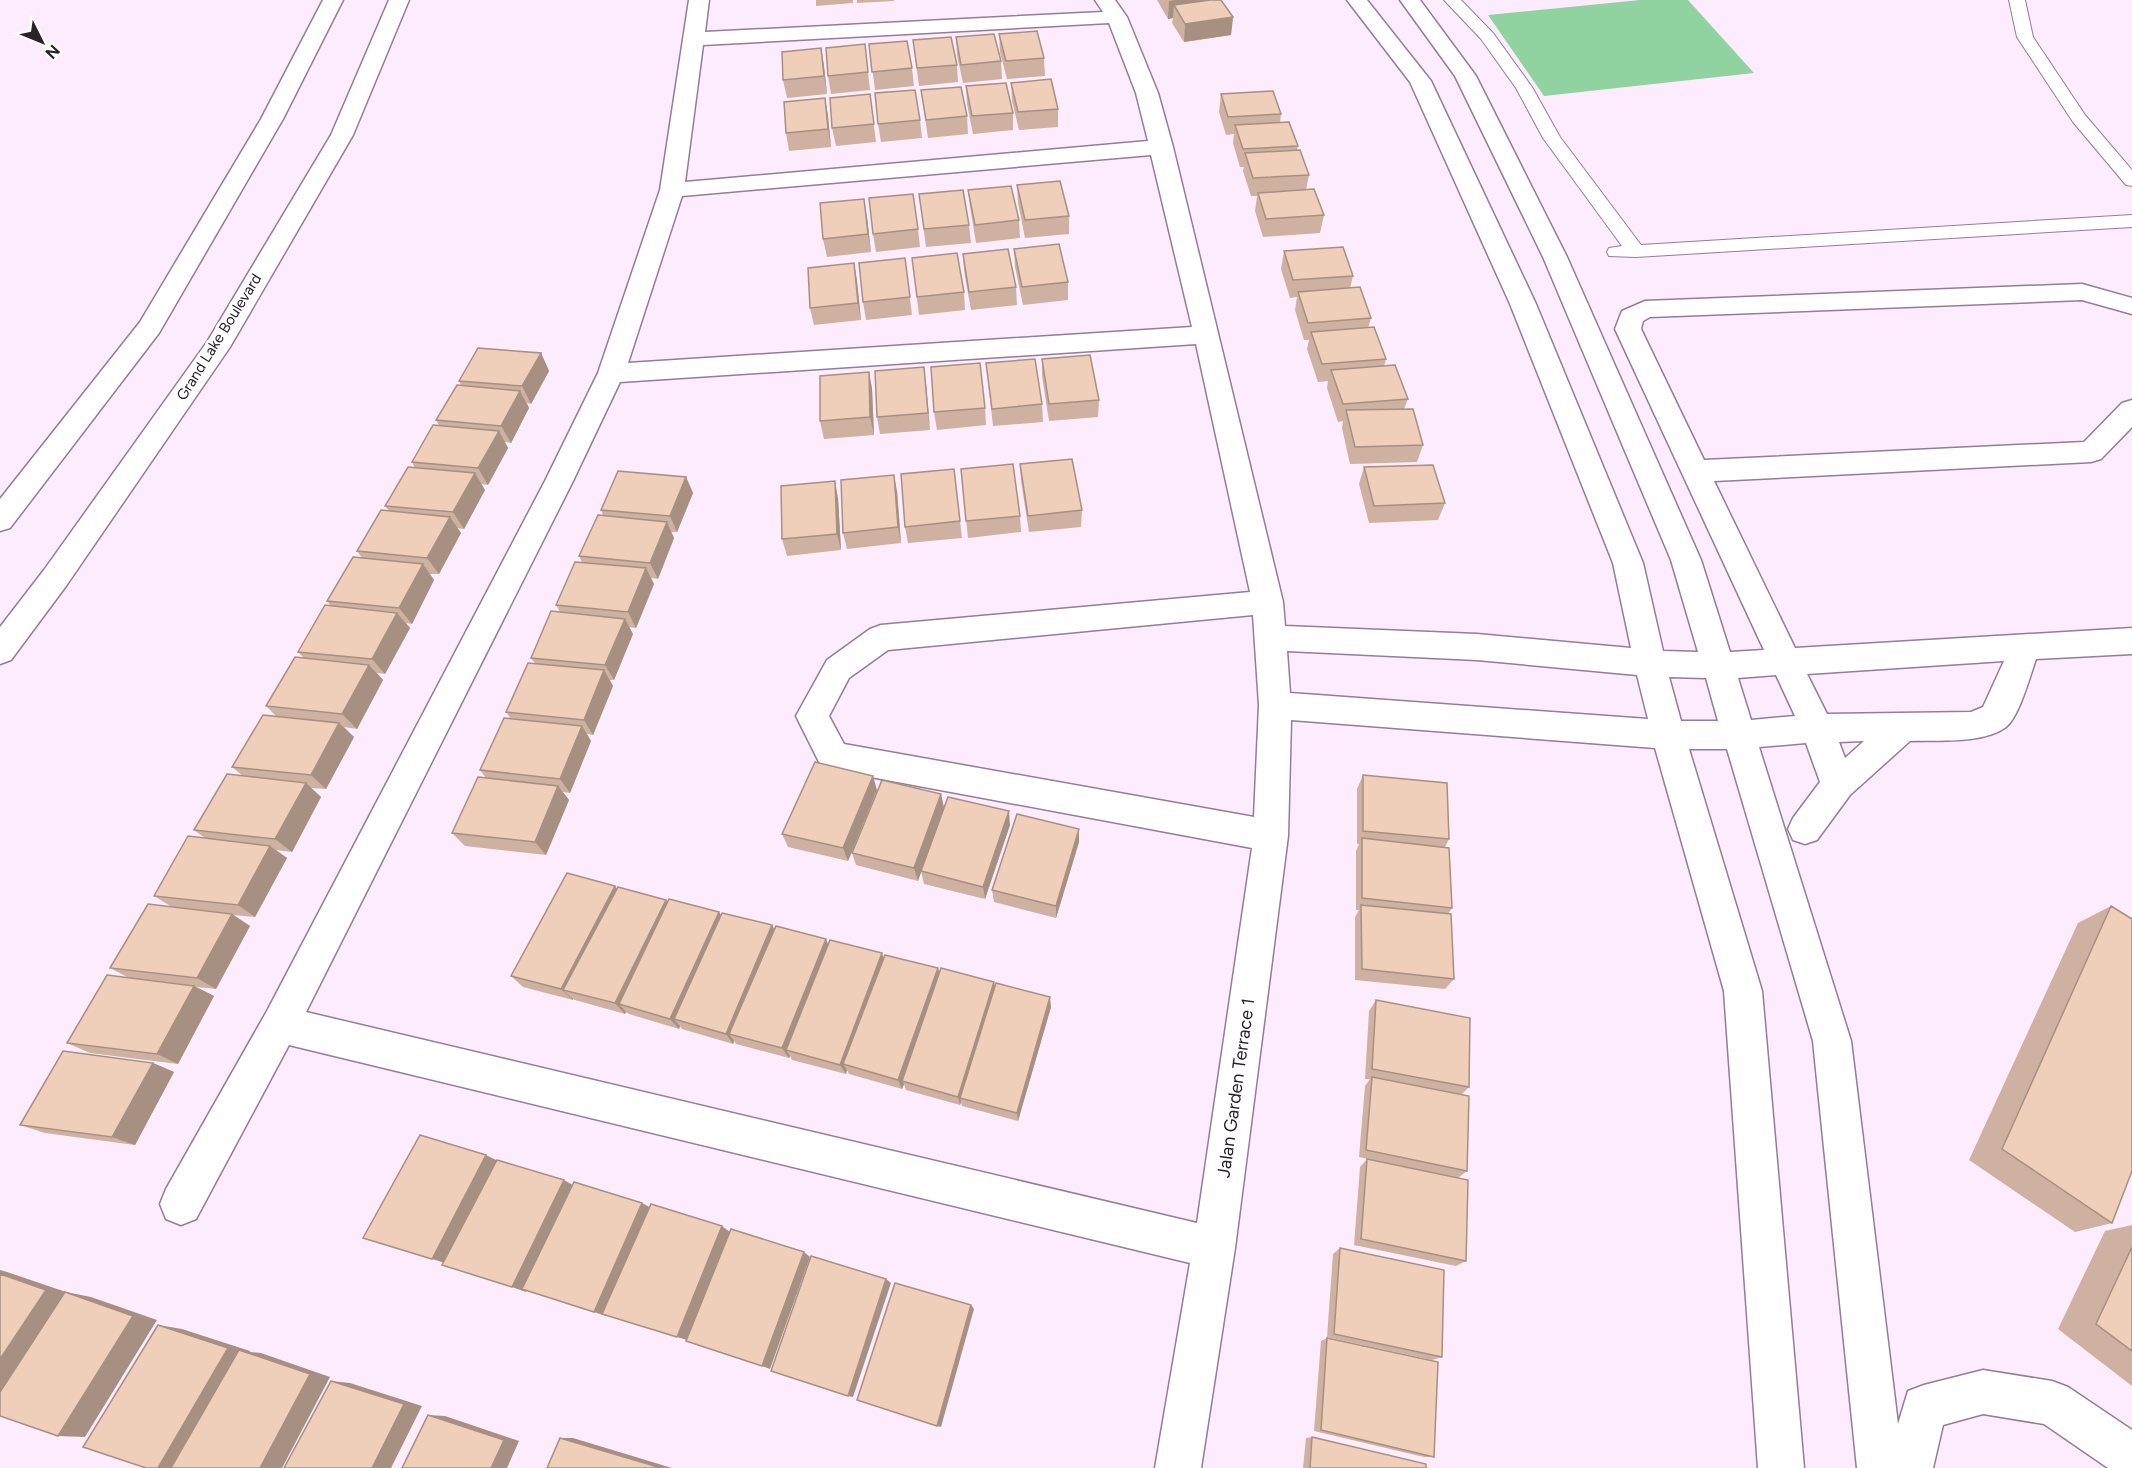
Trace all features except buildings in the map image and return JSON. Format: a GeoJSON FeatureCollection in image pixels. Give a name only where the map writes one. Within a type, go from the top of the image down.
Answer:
{"type":"FeatureCollection","features":[{"type":"Feature","properties":{"kind":"street"},"geometry":{"type":"LineString","coordinates":[[0,520],[150,327],[272,119],[333,0]]}},
{"type":"Feature","properties":{"kind":"street","name":"Grand Lake Boulevard"},"geometry":{"type":"LineString","coordinates":[[0,651],[55,578],[217,347],[342,135],[399,0]]}},
{"type":"Feature","properties":{"kind":"street"},"geometry":{"type":"LineString","coordinates":[[181,1204],[280,1024],[559,481],[611,373],[672,190],[699,0]]}},
{"type":"Feature","properties":{"kind":"street"},"geometry":{"type":"LineString","coordinates":[[693,39],[1111,8]]}},
{"type":"Feature","properties":{"kind":"street","name":"Jalan Garden Terrace 1"},"geometry":{"type":"LineString","coordinates":[[1111,8],[1147,93],[1207,335],[1268,602],[1275,705],[1272,836],[1214,1248],[1178,1468]]}},
{"type":"Feature","properties":{"kind":"street"},"geometry":{"type":"LineString","coordinates":[[1392,10],[1420,81],[1523,304],[1628,563],[1668,735],[1743,991],[1781,1468]]}},
{"type":"Feature","properties":{"kind":"street"},"geometry":{"type":"LineString","coordinates":[[1392,10],[1465,76],[1555,257],[1686,560],[1832,1041],[1880,1468]]}},
{"type":"Feature","properties":{"kind":"street"},"geometry":{"type":"LineString","coordinates":[[672,190],[1162,147]]}},
{"type":"Feature","properties":{"kind":"street"},"geometry":{"type":"LineString","coordinates":[[1838,785],[1817,728],[1698,471],[1628,329],[1631,317],[1645,309],[2082,292],[2132,306]]}},
{"type":"Feature","properties":{"kind":"street"},"geometry":{"type":"LineString","coordinates":[[611,373],[1207,335]]}},
{"type":"Feature","properties":{"kind":"street"},"geometry":{"type":"LineString","coordinates":[[1698,471],[2091,452],[2132,410]]}},
{"type":"Feature","properties":{"kind":"street"},"geometry":{"type":"LineString","coordinates":[[1268,602],[881,638],[838,669],[812,716],[833,756],[1272,836]]}},
{"type":"Feature","properties":{"kind":"street"},"geometry":{"type":"LineString","coordinates":[[1270,638],[1477,646],[1650,663],[1718,666],[2132,640]]}},
{"type":"Feature","properties":{"kind":"street"},"geometry":{"type":"LineString","coordinates":[[1275,705],[1668,735],[1738,735],[1817,728],[1972,726],[1995,717],[2003,704],[2025,648]]}},
{"type":"Feature","properties":{"kind":"street"},"geometry":{"type":"LineString","coordinates":[[1805,829],[1838,785],[1902,728]]}},
{"type":"Feature","properties":{"kind":"street"},"geometry":{"type":"LineString","coordinates":[[280,1024],[1214,1248]]}},
{"type":"Feature","properties":{"kind":"street"},"geometry":{"type":"LineString","coordinates":[[1910,1468],[1924,1407],[1983,1392],[2052,1403],[2132,1457]]}},
{"type":"Feature","properties":{"kind":"lane"},"geometry":{"type":"LineString","coordinates":[[1452,0],[1487,36],[1524,87],[1552,138],[1636,251]]}},
{"type":"Feature","properties":{"kind":"lane"},"geometry":{"type":"LineString","coordinates":[[2017,0],[2025,37],[2079,118],[2132,181]]}},
{"type":"Feature","properties":{"kind":"lane"},"geometry":{"type":"LineString","coordinates":[[1616,252],[2132,221]]}},
{"type":"Feature","properties":{"kind":"green space"},"geometry":{"type":"Polygon","coordinates":[[[1640,0],[1688,0],[1754,73],[1544,96],[1488,15],[1640,0]]]}}]}
